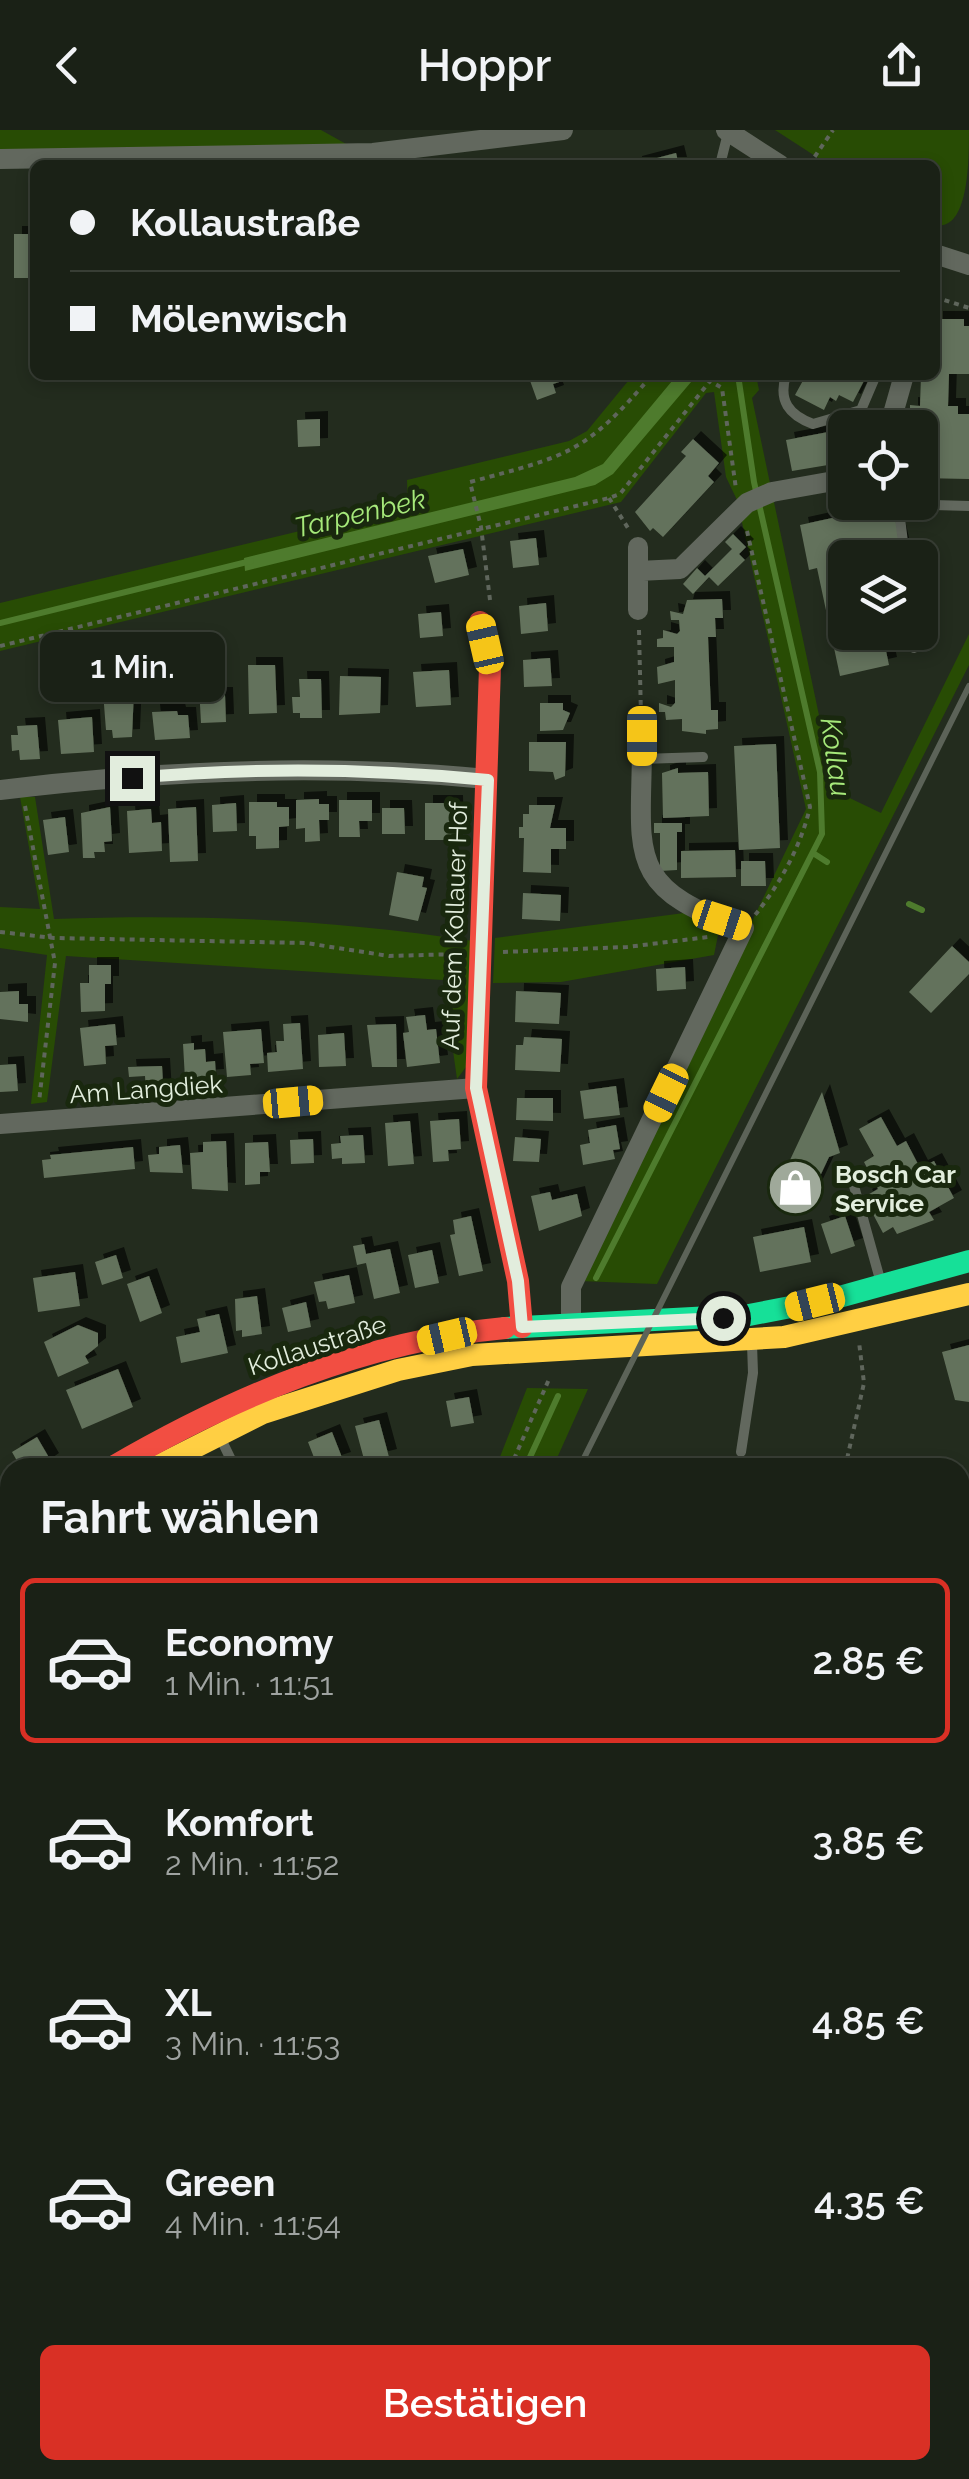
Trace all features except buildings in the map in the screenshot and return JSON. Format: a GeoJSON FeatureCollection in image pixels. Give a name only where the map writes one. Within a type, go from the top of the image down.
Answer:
{"type":"FeatureCollection","features":[{"type":"Feature","properties":{"kind":"main road","name":"Auf dem Kollauer Hof"},"geometry":{"type":"LineString","coordinates":[[480,622],[490,667],[476,1088],[518,1281],[522,1327]]}},
{"type":"Feature","properties":{"kind":"main road","name":"Kollaustraße"},"geometry":{"type":"LineString","coordinates":[[128,1458],[194,1420],[316,1369],[447,1336],[522,1327],[748,1316],[969,1261]]}},
{"type":"Feature","properties":{"kind":"main road","name":"Kollaustraße"},"geometry":{"type":"LineString","coordinates":[[173,1458],[218,1434],[331,1389],[472,1355],[752,1341],[854,1323],[969,1294]]}},
{"type":"Feature","properties":{"kind":"street"},"geometry":{"type":"LineString","coordinates":[[0,159],[373,153],[563,130]]}},
{"type":"Feature","properties":{"kind":"street"},"geometry":{"type":"LineString","coordinates":[[727,131],[772,160]]}},
{"type":"Feature","properties":{"kind":"street"},"geometry":{"type":"LineString","coordinates":[[940,256],[969,266]]}},
{"type":"Feature","properties":{"kind":"street"},"geometry":{"type":"LineString","coordinates":[[894,410],[903,380]]}},
{"type":"Feature","properties":{"kind":"street"},"geometry":{"type":"LineString","coordinates":[[638,570],[680,569],[744,505],[772,492],[828,482]]}},
{"type":"Feature","properties":{"kind":"street"},"geometry":{"type":"LineString","coordinates":[[638,547],[638,610]]}},
{"type":"Feature","properties":{"kind":"street"},"geometry":{"type":"LineString","coordinates":[[571,1324],[571,1287],[742,931],[700,914],[662,889],[649,870],[643,851],[642,736]]}},
{"type":"Feature","properties":{"kind":"street"},"geometry":{"type":"LineString","coordinates":[[11,789],[242,768],[415,772],[488,780]]}},
{"type":"Feature","properties":{"kind":"street","name":"Am Langdiek"},"geometry":{"type":"LineString","coordinates":[[0,1124],[476,1088]]}},
{"type":"Feature","properties":{"kind":"lane"},"geometry":{"type":"LineString","coordinates":[[721,160],[727,131]]}},
{"type":"Feature","properties":{"kind":"lane"},"geometry":{"type":"LineString","coordinates":[[785,380],[782,396],[787,409],[813,424],[861,410],[874,380]]}},
{"type":"Feature","properties":{"kind":"lane"},"geometry":{"type":"LineString","coordinates":[[938,505],[969,506]]}},
{"type":"Feature","properties":{"kind":"lane"},"geometry":{"type":"LineString","coordinates":[[642,759],[703,757]]}},
{"type":"Feature","properties":{"kind":"lane"},"geometry":{"type":"LineString","coordinates":[[849,1168],[882,1285]]}},
{"type":"Feature","properties":{"kind":"lane"},"geometry":{"type":"LineString","coordinates":[[741,1452],[753,1372],[752,1341]]}},
{"type":"Feature","properties":{"kind":"lane"},"geometry":{"type":"LineString","coordinates":[[218,1434],[230,1458]]}},
{"type":"Feature","properties":{"kind":"path"},"geometry":{"type":"LineString","coordinates":[[812,160],[833,130]]}},
{"type":"Feature","properties":{"kind":"path"},"geometry":{"type":"LineString","coordinates":[[940,299],[969,308]]}},
{"type":"Feature","properties":{"kind":"path"},"geometry":{"type":"LineString","coordinates":[[480,622],[492,596],[482,528],[470,482],[577,450],[602,431],[648,380]]}},
{"type":"Feature","properties":{"kind":"path"},"geometry":{"type":"LineString","coordinates":[[0,646],[610,498],[620,494],[705,386],[716,381],[722,388],[731,475],[744,505]]}},
{"type":"Feature","properties":{"kind":"path"},"geometry":{"type":"LineString","coordinates":[[610,498],[638,547]]}},
{"type":"Feature","properties":{"kind":"path"},"geometry":{"type":"LineString","coordinates":[[0,932],[54,938],[306,943],[388,956],[627,947],[742,931],[771,896],[805,830],[810,807],[752,552]]}},
{"type":"Feature","properties":{"kind":"path"},"geometry":{"type":"LineString","coordinates":[[638,610],[642,736]]}},
{"type":"Feature","properties":{"kind":"path"},"geometry":{"type":"LineString","coordinates":[[11,789],[54,938],[55,963],[36,1122]]}},
{"type":"Feature","properties":{"kind":"path"},"geometry":{"type":"LineString","coordinates":[[847,1458],[864,1383],[854,1323]]}},
{"type":"Feature","properties":{"kind":"path"},"geometry":{"type":"LineString","coordinates":[[514,1458],[538,1397],[550,1381],[550,1367]]}},
{"type":"Feature","properties":{"kind":"shaded area"},"geometry":{"type":"Polygon","coordinates":[[[0,130],[321,130],[348,145],[0,150],[0,130]]]}},
{"type":"Feature","properties":{"kind":"shaded area"},"geometry":{"type":"Polygon","coordinates":[[[775,130],[969,130],[965,192],[955,217],[946,224],[940,225],[940,160],[821,160],[775,130]]]}},
{"type":"Feature","properties":{"kind":"shaded area"},"geometry":{"type":"Polygon","coordinates":[[[629,380],[757,380],[759,390],[752,398],[835,791],[881,813],[969,634],[969,665],[657,1284],[579,1281],[806,809],[737,500],[726,477],[714,392],[706,393],[621,502],[0,651],[0,603],[408,505],[407,480],[569,441],[587,431],[629,380]]]}},
{"type":"Feature","properties":{"kind":"shaded area"},"geometry":{"type":"Polygon","coordinates":[[[673,380],[693,380],[613,474],[595,485],[245,571],[244,558],[575,477],[603,464],[673,380]]]}},
{"type":"Feature","properties":{"kind":"shaded area"},"geometry":{"type":"Polygon","coordinates":[[[20,797],[35,797],[54,919],[264,920],[473,941],[469,1063],[457,1079],[443,980],[66,956],[47,1102],[31,1104],[47,955],[0,948],[0,907],[40,909],[20,797]]]}},
{"type":"Feature","properties":{"kind":"shaded area"},"geometry":{"type":"Polygon","coordinates":[[[684,913],[718,935],[714,955],[561,982],[493,983],[495,938],[684,913]]]}},
{"type":"Feature","properties":{"kind":"shaded area"},"geometry":{"type":"Polygon","coordinates":[[[527,1388],[588,1389],[557,1458],[500,1458],[527,1388]]]}},
{"type":"Feature","properties":{"kind":"waterway","name":"Kollau"},"geometry":{"type":"LineString","coordinates":[[596,1278],[822,834],[820,772],[754,482],[739,380]]}},
{"type":"Feature","properties":{"kind":"waterway","name":"Tarpenbek"},"geometry":{"type":"LineString","coordinates":[[0,623],[251,561]]}},
{"type":"Feature","properties":{"kind":"waterway"},"geometry":{"type":"LineString","coordinates":[[813,853],[827,862]]}},
{"type":"Feature","properties":{"kind":"waterway"},"geometry":{"type":"LineString","coordinates":[[909,904],[922,910]]}},
{"type":"Feature","properties":{"kind":"waterway","name":"Kollau"},"geometry":{"type":"LineString","coordinates":[[530,1458],[558,1396]]}},
{"type":"Feature","properties":{"kind":"railway"},"geometry":{"type":"LineString","coordinates":[[584,1458],[969,686]]}},
{"type":"Feature","properties":{"kind":"traffic: fast"},"geometry":{"type":"LineString","coordinates":[[505,1328],[749,1315],[832,1299],[969,1261]]}},
{"type":"Feature","properties":{"kind":"traffic: slow"},"geometry":{"type":"LineString","coordinates":[[174,1458],[263,1413],[398,1370],[472,1355],[784,1337],[969,1294]]}},
{"type":"Feature","properties":{"kind":"traffic: jam"},"geometry":{"type":"LineString","coordinates":[[480,622],[490,667],[476,1088],[518,1281],[522,1327]]}},
{"type":"Feature","properties":{"kind":"traffic: jam"},"geometry":{"type":"LineString","coordinates":[[129,1458],[204,1418],[301,1376],[401,1345],[505,1328]]}},
{"type":"Feature","properties":{"kind":"place","name":"Bosch Car Service"},"geometry":{"type":"Point","coordinates":[796,1188]}},
{"type":"Feature","properties":{"kind":"route"},"geometry":{"type":"LineString","coordinates":[[132,778],[242,768],[415,772],[488,780],[476,1088],[518,1281],[522,1327],[723,1318]]}}]}
